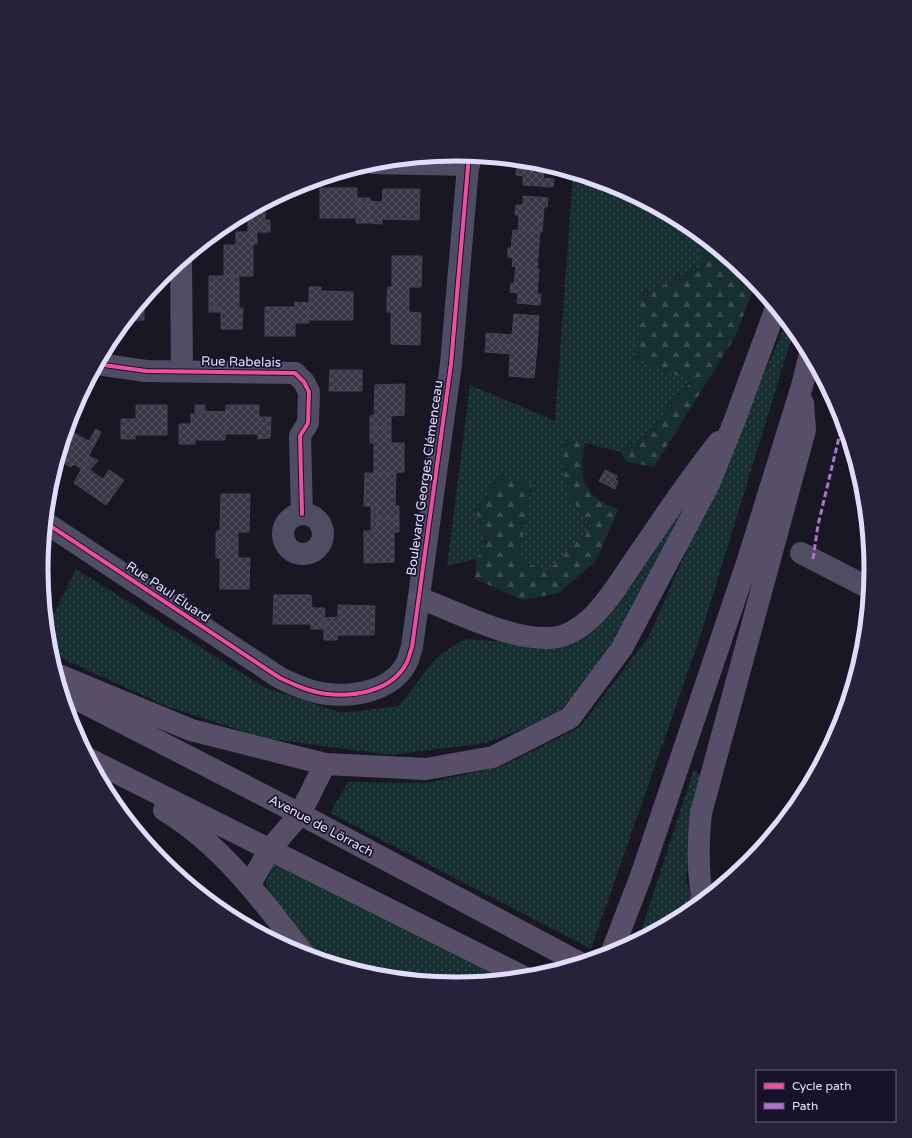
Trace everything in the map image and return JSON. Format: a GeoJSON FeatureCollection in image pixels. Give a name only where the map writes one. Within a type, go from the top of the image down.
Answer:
{"type":"FeatureCollection","features":[{"type":"Feature","properties":{"kind":"main road"},"geometry":{"type":"LineString","coordinates":[[63,677],[191,730],[324,764],[426,769],[493,757],[570,718],[622,648],[709,484],[734,422],[774,314]]}},
{"type":"Feature","properties":{"kind":"main road"},"geometry":{"type":"LineString","coordinates":[[614,945],[640,876],[748,560],[808,363]]}},
{"type":"Feature","properties":{"kind":"main road"},"geometry":{"type":"LineString","coordinates":[[702,895],[700,886],[699,852],[701,813],[805,430],[802,386]]}},
{"type":"Feature","properties":{"kind":"main road"},"geometry":{"type":"LineString","coordinates":[[419,598],[492,626],[535,637],[563,636],[579,628],[591,619],[606,600],[695,471],[734,422]]}},
{"type":"Feature","properties":{"kind":"main road","name":"Avenue de Lörrach"},"geometry":{"type":"LineString","coordinates":[[68,695],[300,814],[573,959]]}},
{"type":"Feature","properties":{"kind":"main road"},"geometry":{"type":"LineString","coordinates":[[98,763],[516,973]]}},
{"type":"Feature","properties":{"kind":"main road"},"geometry":{"type":"LineString","coordinates":[[250,884],[270,849],[300,814],[324,764]]}},
{"type":"Feature","properties":{"kind":"main road"},"geometry":{"type":"LineString","coordinates":[[103,773],[187,824],[250,884],[297,944]]}},
{"type":"Feature","properties":{"kind":"street","name":"Boulevard Georges Clémenceau"},"geometry":{"type":"LineString","coordinates":[[280,678],[302,688],[326,694],[352,695],[387,684],[397,676],[406,664],[412,647],[451,364],[469,161]]}},
{"type":"Feature","properties":{"kind":"street"},"geometry":{"type":"LineString","coordinates":[[181,268],[182,370]]}},
{"type":"Feature","properties":{"kind":"street","name":"Rue Rabelais"},"geometry":{"type":"LineString","coordinates":[[103,365],[146,371],[182,370],[295,373],[304,382],[309,392],[308,423],[300,436],[302,514]]}},
{"type":"Feature","properties":{"kind":"street","name":"Rue Paul Éluard"},"geometry":{"type":"LineString","coordinates":[[50,526],[280,678]]}},
{"type":"Feature","properties":{"kind":"street"},"geometry":{"type":"LineString","coordinates":[[801,553],[863,585]]}},
{"type":"Feature","properties":{"kind":"green space"},"geometry":{"type":"Polygon","coordinates":[[[573,178],[612,192],[636,203],[683,230],[700,242],[700,267],[640,297],[692,381],[641,439],[620,452],[567,438],[567,493],[591,527],[546,572],[518,559],[532,484],[475,507],[486,546],[476,559],[447,566],[470,385],[555,421],[573,178]]]}},
{"type":"Feature","properties":{"kind":"green space"},"geometry":{"type":"Polygon","coordinates":[[[700,242],[725,262],[753,290],[735,337],[654,467],[627,462],[620,452],[641,439],[692,381],[637,361],[640,297],[700,267],[700,242]]]}},
{"type":"Feature","properties":{"kind":"green space"},"geometry":{"type":"Polygon","coordinates":[[[784,327],[792,337],[699,640],[591,949],[330,813],[348,782],[427,783],[503,766],[580,727],[649,636],[784,327]]]}},
{"type":"Feature","properties":{"kind":"green space"},"geometry":{"type":"Polygon","coordinates":[[[567,438],[585,442],[582,466],[585,484],[596,498],[618,509],[596,561],[559,593],[523,600],[475,579],[476,559],[486,545],[475,507],[501,477],[532,484],[519,559],[546,572],[591,527],[567,493],[561,453],[567,438]]]}},
{"type":"Feature","properties":{"kind":"green space"},"geometry":{"type":"Polygon","coordinates":[[[684,508],[599,668],[554,717],[486,743],[391,755],[264,738],[166,706],[58,657],[51,619],[76,569],[264,687],[342,713],[399,706],[436,658],[464,639],[566,646],[600,623],[684,508]]]}},
{"type":"Feature","properties":{"kind":"green space"},"geometry":{"type":"Polygon","coordinates":[[[694,769],[700,775],[686,879],[693,901],[640,933],[694,769]]]}},
{"type":"Feature","properties":{"kind":"green space"},"geometry":{"type":"Polygon","coordinates":[[[275,860],[495,975],[456,977],[403,974],[350,963],[306,948],[268,900],[266,882],[275,860]]]}},
{"type":"Feature","properties":{"kind":"building"},"geometry":{"type":"Polygon","coordinates":[[[517,165],[544,171],[543,178],[554,179],[553,187],[523,185],[523,176],[516,175],[517,165]]]}},
{"type":"Feature","properties":{"kind":"building"},"geometry":{"type":"Polygon","coordinates":[[[320,188],[357,188],[357,205],[370,205],[370,223],[356,223],[356,218],[320,218],[320,188]]]}},
{"type":"Feature","properties":{"kind":"building"},"geometry":{"type":"Polygon","coordinates":[[[383,189],[420,189],[419,220],[382,219],[382,224],[370,223],[370,205],[382,205],[383,189]]]}},
{"type":"Feature","properties":{"kind":"building"},"geometry":{"type":"Polygon","coordinates":[[[523,196],[548,198],[547,207],[544,207],[542,232],[518,230],[519,215],[515,215],[516,205],[523,205],[523,196]]]}},
{"type":"Feature","properties":{"kind":"building"},"geometry":{"type":"Polygon","coordinates":[[[357,198],[370,198],[370,205],[357,205],[357,198]]]}},
{"type":"Feature","properties":{"kind":"building"},"geometry":{"type":"Polygon","coordinates":[[[370,201],[382,202],[382,205],[370,205],[370,201]]]}},
{"type":"Feature","properties":{"kind":"building"},"geometry":{"type":"Polygon","coordinates":[[[265,209],[265,220],[270,220],[270,232],[248,232],[248,218],[265,209]]]}},
{"type":"Feature","properties":{"kind":"building"},"geometry":{"type":"Polygon","coordinates":[[[513,230],[540,232],[537,269],[512,266],[513,258],[508,257],[508,248],[511,248],[513,230]]]}},
{"type":"Feature","properties":{"kind":"building"},"geometry":{"type":"Polygon","coordinates":[[[236,232],[257,232],[257,244],[253,244],[253,276],[224,276],[224,245],[236,245],[236,232]]]}},
{"type":"Feature","properties":{"kind":"building"},"geometry":{"type":"Polygon","coordinates":[[[392,256],[422,256],[421,287],[409,287],[409,299],[387,298],[388,287],[392,287],[392,256]]]}},
{"type":"Feature","properties":{"kind":"building"},"geometry":{"type":"Polygon","coordinates":[[[516,267],[539,269],[537,294],[541,294],[540,305],[517,303],[518,293],[510,292],[511,283],[514,283],[516,267]]]}},
{"type":"Feature","properties":{"kind":"building"},"geometry":{"type":"Polygon","coordinates":[[[209,276],[239,276],[239,308],[243,308],[242,329],[221,329],[221,308],[209,308],[209,276]]]}},
{"type":"Feature","properties":{"kind":"building"},"geometry":{"type":"Polygon","coordinates":[[[309,287],[321,287],[321,291],[353,292],[353,320],[309,320],[309,287]]]}},
{"type":"Feature","properties":{"kind":"building"},"geometry":{"type":"Polygon","coordinates":[[[387,298],[409,299],[409,312],[421,313],[420,345],[391,344],[391,312],[387,312],[387,298]]]}},
{"type":"Feature","properties":{"kind":"building"},"geometry":{"type":"Polygon","coordinates":[[[295,302],[309,303],[309,323],[295,323],[295,336],[265,336],[265,307],[295,307],[295,302]]]}},
{"type":"Feature","properties":{"kind":"building"},"geometry":{"type":"Polygon","coordinates":[[[144,306],[144,320],[132,321],[144,306]]]}},
{"type":"Feature","properties":{"kind":"building"},"geometry":{"type":"Polygon","coordinates":[[[209,308],[221,308],[221,312],[209,312],[209,308]]]}},
{"type":"Feature","properties":{"kind":"building"},"geometry":{"type":"Polygon","coordinates":[[[514,314],[539,316],[537,347],[486,343],[486,333],[512,335],[514,314]]]}},
{"type":"Feature","properties":{"kind":"building"},"geometry":{"type":"Polygon","coordinates":[[[486,343],[537,347],[534,378],[509,376],[510,354],[485,352],[486,343]]]}},
{"type":"Feature","properties":{"kind":"building"},"geometry":{"type":"Polygon","coordinates":[[[330,370],[362,370],[362,391],[329,391],[330,370]]]}},
{"type":"Feature","properties":{"kind":"building"},"geometry":{"type":"Polygon","coordinates":[[[405,384],[404,415],[391,416],[391,428],[370,428],[370,416],[374,415],[375,385],[405,384]]]}},
{"type":"Feature","properties":{"kind":"building"},"geometry":{"type":"Polygon","coordinates":[[[136,405],[167,405],[167,435],[135,435],[135,439],[121,439],[121,419],[136,419],[136,405]]]}},
{"type":"Feature","properties":{"kind":"building"},"geometry":{"type":"Polygon","coordinates":[[[195,405],[205,405],[205,411],[195,411],[195,405]]]}},
{"type":"Feature","properties":{"kind":"building"},"geometry":{"type":"Polygon","coordinates":[[[226,405],[259,405],[259,417],[271,417],[270,438],[258,439],[258,434],[225,434],[226,405]]]}},
{"type":"Feature","properties":{"kind":"building"},"geometry":{"type":"Polygon","coordinates":[[[195,411],[226,412],[225,440],[195,440],[195,444],[179,444],[179,424],[191,424],[191,414],[195,414],[195,411]]]}},
{"type":"Feature","properties":{"kind":"building"},"geometry":{"type":"Polygon","coordinates":[[[370,428],[391,428],[391,443],[404,443],[404,472],[374,473],[374,443],[370,443],[370,428]]]}},
{"type":"Feature","properties":{"kind":"building"},"geometry":{"type":"Polygon","coordinates":[[[96,429],[101,432],[82,469],[74,464],[71,467],[64,463],[65,460],[63,459],[72,432],[89,441],[96,429]]]}},
{"type":"Feature","properties":{"kind":"building"},"geometry":{"type":"Polygon","coordinates":[[[88,456],[98,460],[90,470],[103,479],[109,470],[124,480],[106,505],[74,483],[88,456]]]}},
{"type":"Feature","properties":{"kind":"building"},"geometry":{"type":"Polygon","coordinates":[[[605,470],[617,476],[615,480],[618,481],[615,489],[599,481],[605,470]]]}},
{"type":"Feature","properties":{"kind":"building"},"geometry":{"type":"Polygon","coordinates":[[[365,473],[396,473],[395,506],[399,506],[399,519],[377,519],[378,506],[364,506],[365,473]]]}},
{"type":"Feature","properties":{"kind":"building"},"geometry":{"type":"Polygon","coordinates":[[[221,494],[250,494],[249,532],[238,532],[238,544],[216,544],[216,531],[220,531],[221,494]]]}},
{"type":"Feature","properties":{"kind":"building"},"geometry":{"type":"Polygon","coordinates":[[[371,506],[378,506],[377,519],[371,519],[371,506]]]}},
{"type":"Feature","properties":{"kind":"building"},"geometry":{"type":"Polygon","coordinates":[[[371,519],[377,519],[377,531],[371,531],[371,519]]]}},
{"type":"Feature","properties":{"kind":"building"},"geometry":{"type":"Polygon","coordinates":[[[377,519],[399,519],[399,532],[394,532],[394,562],[364,563],[364,531],[377,531],[377,519]]]}},
{"type":"Feature","properties":{"kind":"building"},"geometry":{"type":"Polygon","coordinates":[[[216,544],[238,544],[238,558],[250,558],[249,589],[220,589],[220,558],[216,558],[216,544]]]}},
{"type":"Feature","properties":{"kind":"building"},"geometry":{"type":"Polygon","coordinates":[[[274,595],[311,595],[312,608],[325,608],[324,629],[311,629],[311,624],[273,624],[274,595]]]}},
{"type":"Feature","properties":{"kind":"building"},"geometry":{"type":"Polygon","coordinates":[[[338,605],[375,606],[374,635],[337,635],[337,640],[324,640],[324,618],[338,617],[338,605]]]}},
{"type":"Feature","properties":{"kind":"marked path"},"geometry":{"type":"LineString","coordinates":[[813,559],[818,525],[840,433]]}},
{"type":"Feature","properties":{"kind":"cycle path"},"geometry":{"type":"LineString","coordinates":[[50,526],[286,681],[315,692],[338,695],[360,693],[371,690],[382,686],[391,680],[406,664],[412,647],[451,364],[468,161]]}},
{"type":"Feature","properties":{"kind":"cycle path"},"geometry":{"type":"LineString","coordinates":[[103,365],[146,371],[295,373],[304,382],[309,392],[308,423],[300,436],[302,514]]}}]}
